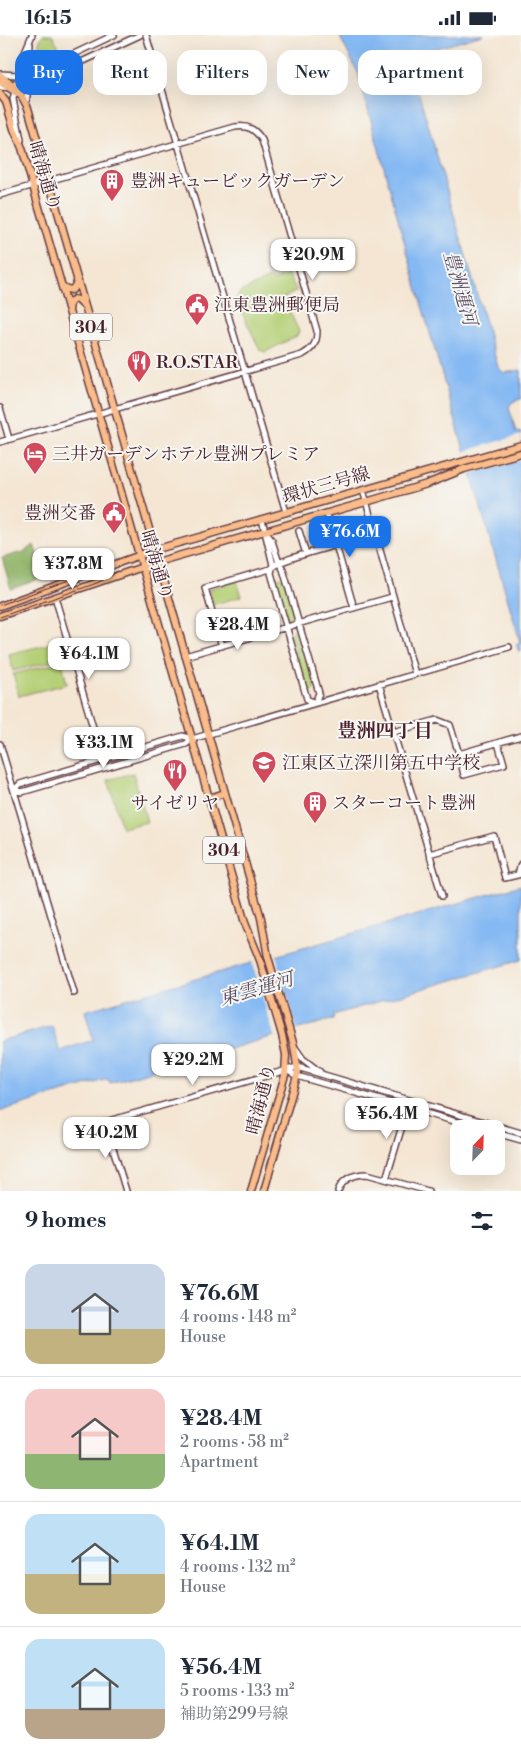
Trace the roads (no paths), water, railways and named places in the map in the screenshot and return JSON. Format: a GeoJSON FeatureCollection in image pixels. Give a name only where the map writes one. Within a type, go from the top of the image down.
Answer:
{"type":"FeatureCollection","features":[{"type":"Feature","properties":{"kind":"main road","name":"晴海通り"},"geometry":{"type":"LineString","coordinates":[[0,74],[15,87]]}},
{"type":"Feature","properties":{"kind":"main road"},"geometry":{"type":"LineString","coordinates":[[0,82],[15,87]]}},
{"type":"Feature","properties":{"kind":"main road","name":"晴海通り"},"geometry":{"type":"LineString","coordinates":[[0,95],[6,102],[22,148],[245,923],[260,960],[282,1035],[286,1055],[286,1069],[251,1191]]}},
{"type":"Feature","properties":{"kind":"main road","name":"晴海通り"},"geometry":{"type":"LineString","coordinates":[[20,95],[26,104],[115,409],[157,562],[261,918],[268,957],[294,1046],[297,1076],[264,1191]]}},
{"type":"Feature","properties":{"kind":"main road"},"geometry":{"type":"LineString","coordinates":[[61,285],[72,290],[77,283],[76,279]]}},
{"type":"Feature","properties":{"kind":"main road"},"geometry":{"type":"LineString","coordinates":[[69,312],[70,303],[74,299],[80,301],[84,307]]}},
{"type":"Feature","properties":{"kind":"main road","name":"環状三号線"},"geometry":{"type":"LineString","coordinates":[[0,605],[154,550],[521,445]]}},
{"type":"Feature","properties":{"kind":"main road","name":"環状三号線"},"geometry":{"type":"LineString","coordinates":[[0,616],[157,562],[327,514],[427,483],[464,469],[521,453]]}},
{"type":"Feature","properties":{"kind":"main road"},"geometry":{"type":"LineString","coordinates":[[209,798],[225,793]]}},
{"type":"Feature","properties":{"kind":"main road"},"geometry":{"type":"LineString","coordinates":[[225,854],[241,850]]}},
{"type":"Feature","properties":{"kind":"street"},"geometry":{"type":"LineString","coordinates":[[82,50],[114,35]]}},
{"type":"Feature","properties":{"kind":"street"},"geometry":{"type":"LineString","coordinates":[[83,61],[140,35]]}},
{"type":"Feature","properties":{"kind":"street"},"geometry":{"type":"LineString","coordinates":[[146,35],[286,512]]}},
{"type":"Feature","properties":{"kind":"street"},"geometry":{"type":"LineString","coordinates":[[30,50],[31,37]]}},
{"type":"Feature","properties":{"kind":"street"},"geometry":{"type":"LineString","coordinates":[[26,50],[31,37]]}},
{"type":"Feature","properties":{"kind":"street"},"geometry":{"type":"LineString","coordinates":[[0,74],[15,75]]}},
{"type":"Feature","properties":{"kind":"street"},"geometry":{"type":"LineString","coordinates":[[0,87],[15,87],[13,102],[22,148]]}},
{"type":"Feature","properties":{"kind":"street"},"geometry":{"type":"LineString","coordinates":[[26,104],[27,95]]}},
{"type":"Feature","properties":{"kind":"street"},"geometry":{"type":"LineString","coordinates":[[0,195],[179,143],[244,126],[252,129],[258,133],[265,149],[317,331],[317,339],[309,351],[302,355],[0,442]]}},
{"type":"Feature","properties":{"kind":"street"},"geometry":{"type":"LineString","coordinates":[[0,409],[9,439]]}},
{"type":"Feature","properties":{"kind":"street"},"geometry":{"type":"LineString","coordinates":[[363,490],[415,674]]}},
{"type":"Feature","properties":{"kind":"street"},"geometry":{"type":"LineString","coordinates":[[327,514],[354,608]]}},
{"type":"Feature","properties":{"kind":"street"},"geometry":{"type":"LineString","coordinates":[[262,519],[272,565],[271,573],[286,627],[307,699],[315,703]]}},
{"type":"Feature","properties":{"kind":"street"},"geometry":{"type":"LineString","coordinates":[[265,531],[272,541],[279,563],[283,569],[299,624],[318,693],[315,703]]}},
{"type":"Feature","properties":{"kind":"street"},"geometry":{"type":"LineString","coordinates":[[299,531],[306,554]]}},
{"type":"Feature","properties":{"kind":"street"},"geometry":{"type":"LineString","coordinates":[[222,645],[206,588],[270,569],[272,565],[336,545]]}},
{"type":"Feature","properties":{"kind":"street"},"geometry":{"type":"LineString","coordinates":[[55,597],[105,767]]}},
{"type":"Feature","properties":{"kind":"street"},"geometry":{"type":"LineString","coordinates":[[185,656],[392,597]]}},
{"type":"Feature","properties":{"kind":"street"},"geometry":{"type":"LineString","coordinates":[[14,790],[22,792],[186,744],[192,739],[208,734],[509,647]]}},
{"type":"Feature","properties":{"kind":"street"},"geometry":{"type":"LineString","coordinates":[[379,684],[442,896]]}},
{"type":"Feature","properties":{"kind":"street"},"geometry":{"type":"LineString","coordinates":[[393,732],[437,720],[450,725],[464,775],[504,765],[498,743]]}},
{"type":"Feature","properties":{"kind":"street"},"geometry":{"type":"LineString","coordinates":[[459,754],[521,736]]}},
{"type":"Feature","properties":{"kind":"street"},"geometry":{"type":"LineString","coordinates":[[14,790],[20,784],[102,759],[181,737],[192,739]]}},
{"type":"Feature","properties":{"kind":"street"},"geometry":{"type":"LineString","coordinates":[[0,744],[74,993]]}},
{"type":"Feature","properties":{"kind":"street"},"geometry":{"type":"LineString","coordinates":[[429,854],[494,836],[505,878],[520,874],[521,864]]}},
{"type":"Feature","properties":{"kind":"street"},"geometry":{"type":"LineString","coordinates":[[294,1046],[306,1063],[329,1077]]}},
{"type":"Feature","properties":{"kind":"street"},"geometry":{"type":"LineString","coordinates":[[126,1191],[105,1122],[297,1067],[521,1133]]}},
{"type":"Feature","properties":{"kind":"street"},"geometry":{"type":"LineString","coordinates":[[286,1069],[297,1076],[450,1120]]}},
{"type":"Feature","properties":{"kind":"street"},"geometry":{"type":"LineString","coordinates":[[386,1179],[410,1100]]}},
{"type":"Feature","properties":{"kind":"street"},"geometry":{"type":"LineString","coordinates":[[505,1136],[521,1140]]}},
{"type":"Feature","properties":{"kind":"street"},"geometry":{"type":"LineString","coordinates":[[338,1191],[342,1182],[354,1175],[367,1174],[428,1191]]}},
{"type":"Feature","properties":{"kind":"water"},"geometry":{"type":"Polygon","coordinates":[[[339,35],[483,35],[430,50],[358,50],[358,73],[339,35]]]}},
{"type":"Feature","properties":{"kind":"water","name":"豊洲運河"},"geometry":{"type":"Polygon","coordinates":[[[364,95],[419,95],[498,367],[504,373],[521,370],[521,399],[512,402],[509,407],[516,432],[521,433],[521,651],[519,652],[516,644],[520,642],[422,306],[364,95]]]}},
{"type":"Feature","properties":{"kind":"water","name":"東雲運河"},"geometry":{"type":"Polygon","coordinates":[[[521,885],[521,960],[333,1015],[334,1019],[110,1083],[108,1079],[0,1111],[0,1041],[52,1026],[60,1051],[93,1040],[85,1011],[521,885]]]}},
{"type":"Feature","properties":{"kind":"tram line"},"geometry":{"type":"LineString","coordinates":[[0,605],[94,571],[108,562]]}},
{"type":"Feature","properties":{"kind":"tram line"},"geometry":{"type":"LineString","coordinates":[[0,617],[97,583],[117,571]]}},
{"type":"Feature","properties":{"kind":"place","name":"豊洲キュービックガーデン"},"geometry":{"type":"Point","coordinates":[112,202]}},
{"type":"Feature","properties":{"kind":"place","name":"江東豊洲郵便局"},"geometry":{"type":"Point","coordinates":[197,326]}},
{"type":"Feature","properties":{"kind":"place","name":"R.O.STAR"},"geometry":{"type":"Point","coordinates":[139,383]}},
{"type":"Feature","properties":{"kind":"place","name":"三井ガーデンホテル豊洲プレミア"},"geometry":{"type":"Point","coordinates":[35,475]}},
{"type":"Feature","properties":{"kind":"place","name":"豊洲交番"},"geometry":{"type":"Point","coordinates":[114,534]}},
{"type":"Feature","properties":{"kind":"place","name":"江東区立深川第五中学校"},"geometry":{"type":"Point","coordinates":[264,784]}},
{"type":"Feature","properties":{"kind":"place","name":"サイゼリヤ"},"geometry":{"type":"Point","coordinates":[175,792]}},
{"type":"Feature","properties":{"kind":"place","name":"スターコート豊洲"},"geometry":{"type":"Point","coordinates":[315,824]}},
{"type":"Feature","properties":{"kind":"district","name":"豊洲四丁目"},"geometry":{"type":"Point","coordinates":[385,730]}}]}
